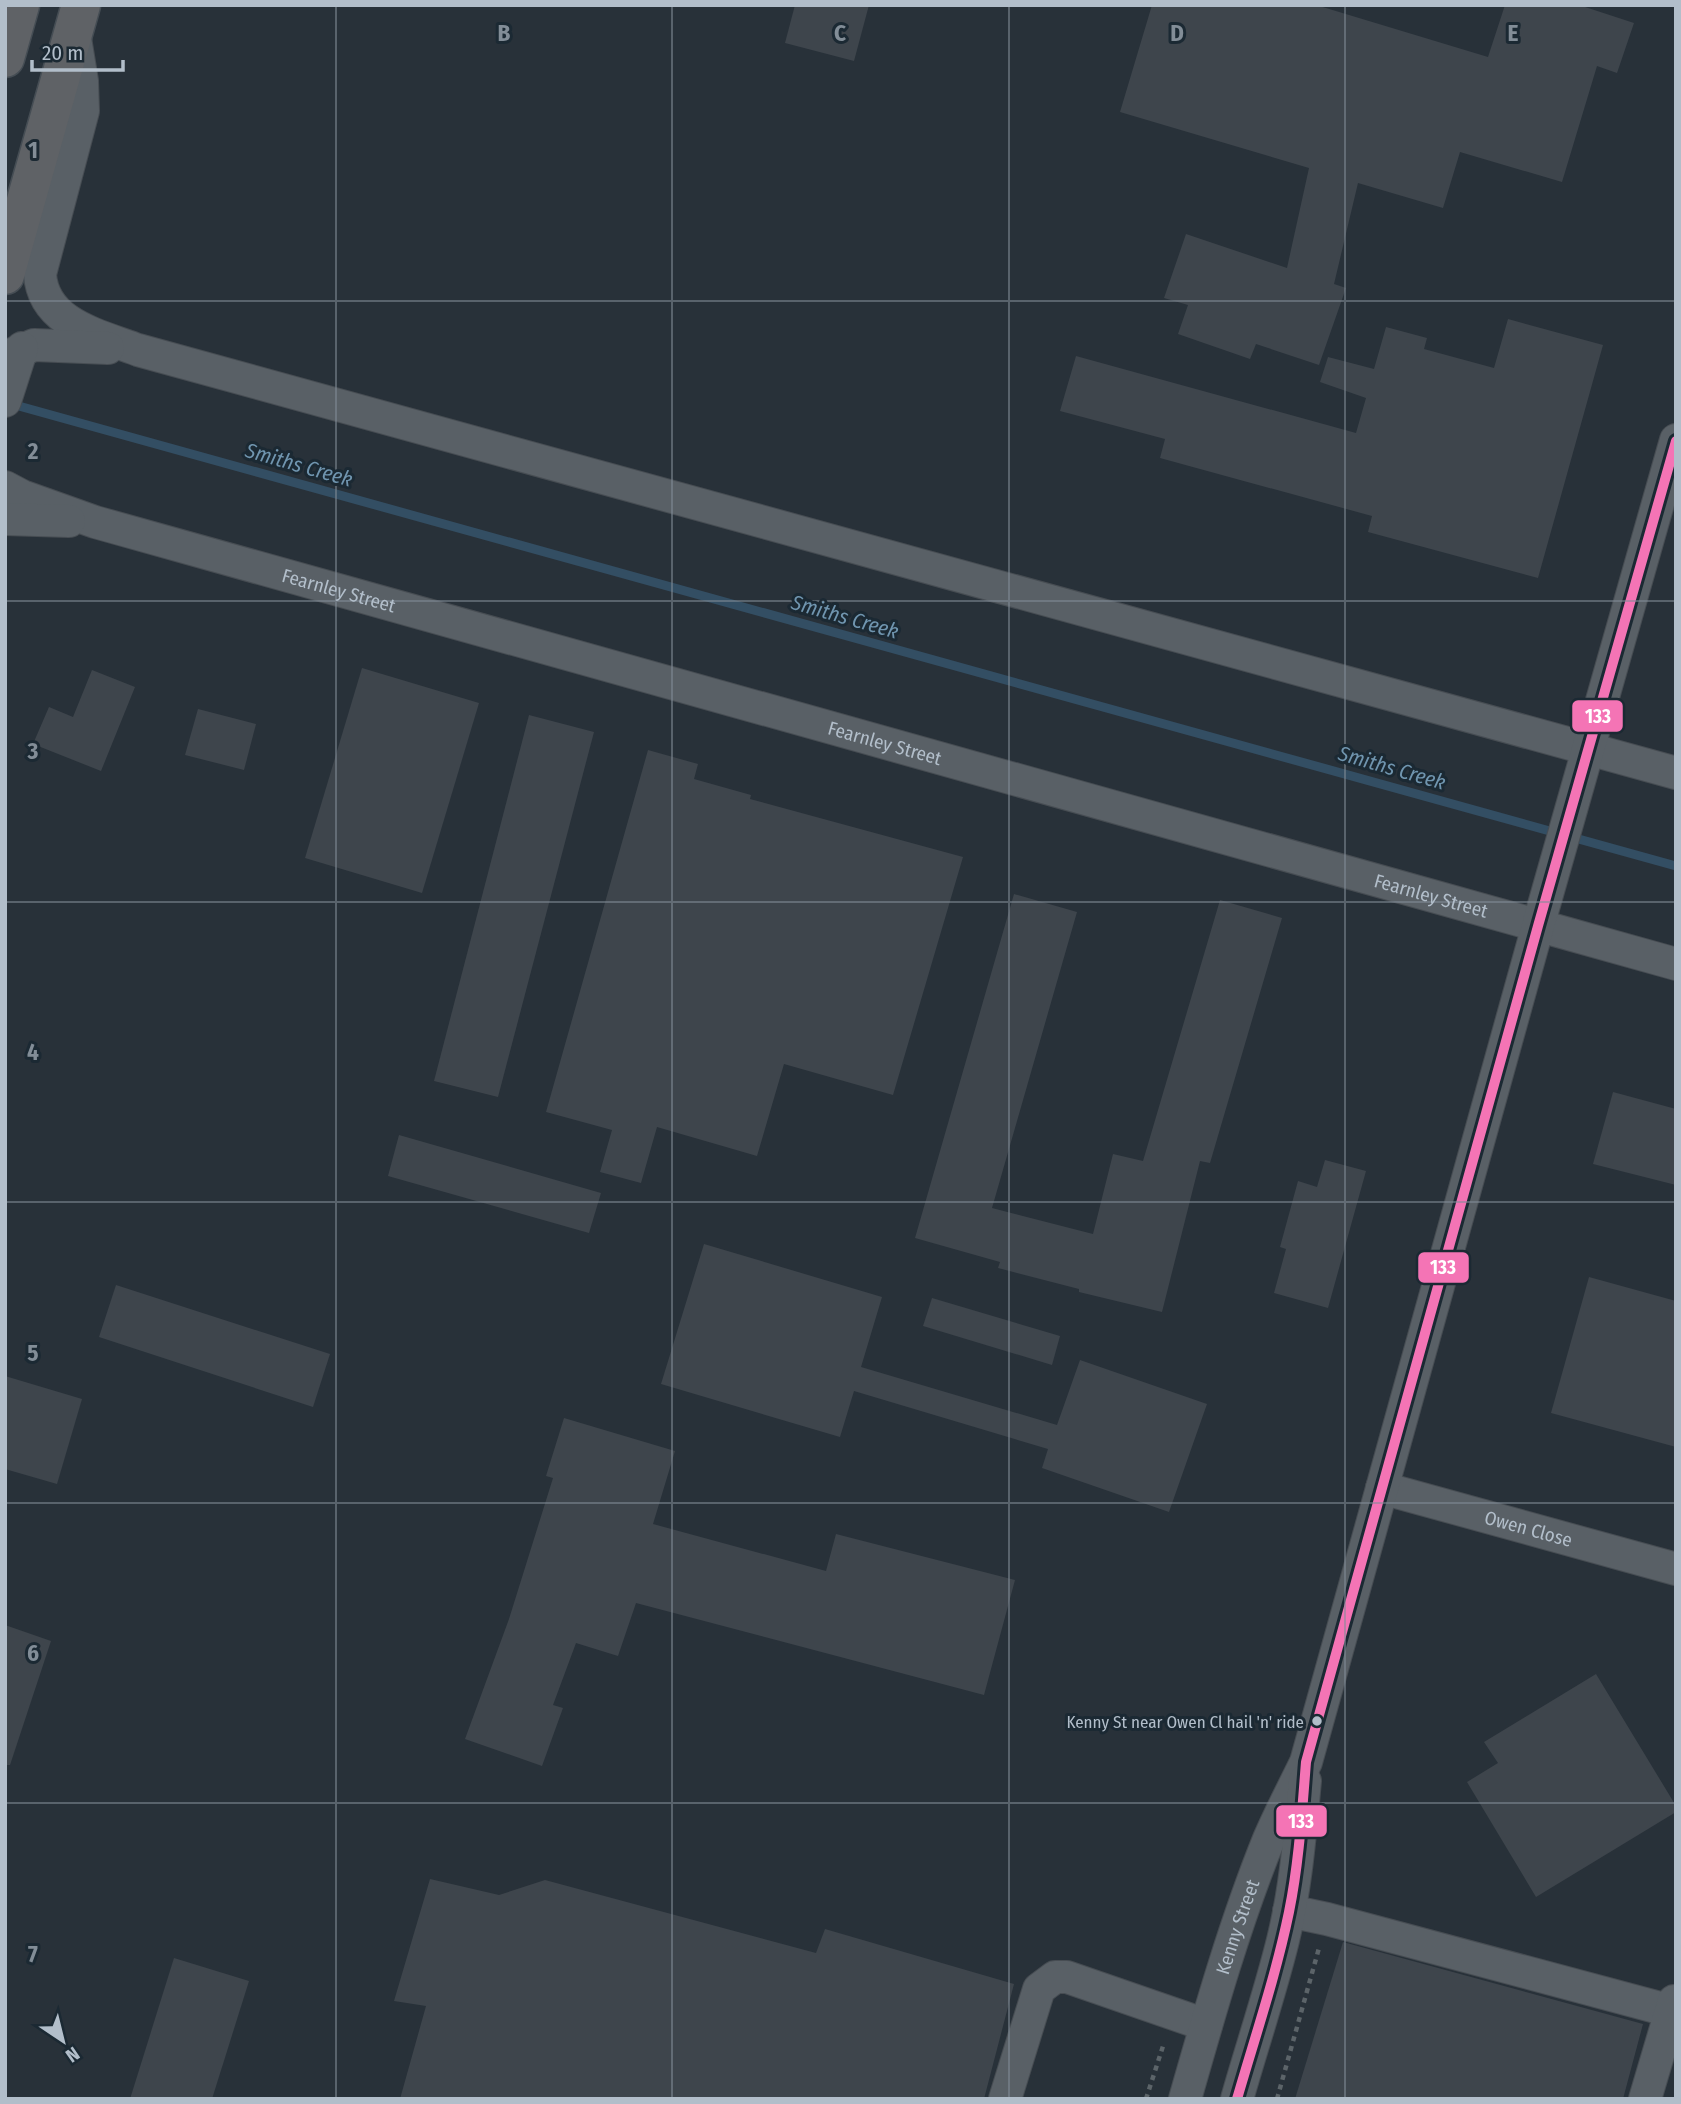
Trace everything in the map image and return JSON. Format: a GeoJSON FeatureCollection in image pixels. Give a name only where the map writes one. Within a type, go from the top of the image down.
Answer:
{"type":"FeatureCollection","features":[{"type":"Feature","properties":{"kind":"highway"},"geometry":{"type":"LineString","coordinates":[[5,58],[20,5]]}},
{"type":"Feature","properties":{"kind":"highway"},"geometry":{"type":"LineString","coordinates":[[5,275],[77,17]]}},
{"type":"Feature","properties":{"kind":"street"},"geometry":{"type":"LineString","coordinates":[[77,17],[83,111],[40,274],[45,298],[67,321],[81,328],[138,350],[1676,774]]}},
{"type":"Feature","properties":{"kind":"street"},"geometry":{"type":"LineString","coordinates":[[5,401],[12,353],[34,345],[138,350]]}},
{"type":"Feature","properties":{"kind":"street","name":"Kenny Street"},"geometry":{"type":"LineString","coordinates":[[1185,2099],[1206,2025],[1257,1870],[1270,1836],[1306,1762],[1676,440]]}},
{"type":"Feature","properties":{"kind":"street","name":"Fearnley Street"},"geometry":{"type":"LineString","coordinates":[[5,487],[22,496],[95,522],[1676,964]]}},
{"type":"Feature","properties":{"kind":"street","name":"Fearnley Street"},"geometry":{"type":"LineString","coordinates":[[5,519],[95,522]]}},
{"type":"Feature","properties":{"kind":"street","name":"Owen Close"},"geometry":{"type":"LineString","coordinates":[[1382,1488],[1676,1569]]}},
{"type":"Feature","properties":{"kind":"street","name":"Kenny Street"},"geometry":{"type":"LineString","coordinates":[[1237,2099],[1283,1942],[1299,1850],[1306,1762]]}},
{"type":"Feature","properties":{"kind":"street"},"geometry":{"type":"LineString","coordinates":[[1289,1911],[1673,2006],[1644,2099]]}},
{"type":"Feature","properties":{"kind":"street"},"geometry":{"type":"LineString","coordinates":[[1005,2099],[1039,1989],[1055,1977],[1066,1977],[1206,2025]]}},
{"type":"Feature","properties":{"kind":"path"},"geometry":{"type":"LineString","coordinates":[[1277,2099],[1327,1919]]}},
{"type":"Feature","properties":{"kind":"path"},"geometry":{"type":"LineString","coordinates":[[1146,2099],[1172,2013]]}},
{"type":"Feature","properties":{"kind":"building"},"geometry":{"type":"Polygon","coordinates":[[[795,5],[869,5],[854,61],[785,43],[795,5]]]}},
{"type":"Feature","properties":{"kind":"building"},"geometry":{"type":"Polygon","coordinates":[[[1152,5],[1316,5],[1488,57],[1505,5],[1579,5],[1634,23],[1617,73],[1597,66],[1562,182],[1460,152],[1443,208],[1358,183],[1334,284],[1346,288],[1319,365],[1256,344],[1250,359],[1178,334],[1188,305],[1164,298],[1186,234],[1287,268],[1309,168],[1120,112],[1152,5]]]}},
{"type":"Feature","properties":{"kind":"building"},"geometry":{"type":"Polygon","coordinates":[[[1508,319],[1603,345],[1538,578],[1368,532],[1372,516],[1160,458],[1165,439],[1060,411],[1076,356],[1356,433],[1366,398],[1320,382],[1328,357],[1374,369],[1386,327],[1427,338],[1424,349],[1494,368],[1508,319]]]}},
{"type":"Feature","properties":{"kind":"building"},"geometry":{"type":"Polygon","coordinates":[[[362,668],[479,703],[422,893],[305,858],[362,668]]]}},
{"type":"Feature","properties":{"kind":"building"},"geometry":{"type":"Polygon","coordinates":[[[92,670],[135,687],[101,771],[33,744],[49,707],[73,717],[92,670]]]}},
{"type":"Feature","properties":{"kind":"building"},"geometry":{"type":"Polygon","coordinates":[[[198,709],[256,724],[244,770],[185,755],[198,709]]]}},
{"type":"Feature","properties":{"kind":"building"},"geometry":{"type":"Polygon","coordinates":[[[529,715],[594,732],[498,1097],[434,1081],[529,715]]]}},
{"type":"Feature","properties":{"kind":"building"},"geometry":{"type":"Polygon","coordinates":[[[648,750],[698,764],[694,779],[751,795],[750,799],[963,857],[893,1095],[784,1064],[757,1156],[657,1127],[641,1183],[600,1172],[612,1130],[546,1112],[648,750]]]}},
{"type":"Feature","properties":{"kind":"building"},"geometry":{"type":"Polygon","coordinates":[[[1014,894],[1077,912],[992,1208],[1093,1234],[1113,1154],[1143,1161],[1220,900],[1282,918],[1210,1163],[1200,1161],[1162,1312],[1079,1292],[1079,1289],[998,1268],[1000,1262],[915,1238],[1014,894]]]}},
{"type":"Feature","properties":{"kind":"building"},"geometry":{"type":"Polygon","coordinates":[[[1613,1092],[1676,1109],[1676,1185],[1593,1164],[1613,1092]]]}},
{"type":"Feature","properties":{"kind":"building"},"geometry":{"type":"Polygon","coordinates":[[[399,1135],[601,1193],[589,1233],[388,1176],[399,1135]]]}},
{"type":"Feature","properties":{"kind":"building"},"geometry":{"type":"Polygon","coordinates":[[[1325,1160],[1366,1171],[1328,1308],[1274,1293],[1286,1249],[1280,1247],[1298,1181],[1317,1187],[1325,1160]]]}},
{"type":"Feature","properties":{"kind":"building"},"geometry":{"type":"Polygon","coordinates":[[[704,1244],[882,1297],[861,1367],[1057,1425],[1080,1360],[1207,1404],[1169,1512],[1042,1468],[1048,1449],[854,1391],[840,1437],[661,1384],[704,1244]]]}},
{"type":"Feature","properties":{"kind":"building"},"geometry":{"type":"Polygon","coordinates":[[[1589,1277],[1676,1301],[1676,1447],[1551,1413],[1589,1277]]]}},
{"type":"Feature","properties":{"kind":"building"},"geometry":{"type":"Polygon","coordinates":[[[116,1285],[330,1354],[313,1407],[99,1337],[116,1285]]]}},
{"type":"Feature","properties":{"kind":"building"},"geometry":{"type":"Polygon","coordinates":[[[932,1298],[1060,1336],[1052,1365],[923,1326],[932,1298]]]}},
{"type":"Feature","properties":{"kind":"building"},"geometry":{"type":"Polygon","coordinates":[[[5,1376],[82,1399],[57,1484],[5,1469],[5,1376]]]}},
{"type":"Feature","properties":{"kind":"building"},"geometry":{"type":"Polygon","coordinates":[[[564,1418],[675,1451],[653,1524],[826,1571],[836,1534],[1015,1580],[984,1695],[636,1603],[618,1656],[576,1643],[553,1705],[563,1708],[542,1766],[465,1739],[509,1619],[553,1478],[546,1476],[564,1418]]]}},
{"type":"Feature","properties":{"kind":"building"},"geometry":{"type":"Polygon","coordinates":[[[5,1625],[51,1641],[10,1765],[5,1765],[5,1625]]]}},
{"type":"Feature","properties":{"kind":"building"},"geometry":{"type":"Polygon","coordinates":[[[1596,1674],[1676,1806],[1676,1812],[1536,1897],[1467,1782],[1498,1763],[1484,1742],[1596,1674]]]}},
{"type":"Feature","properties":{"kind":"building"},"geometry":{"type":"Polygon","coordinates":[[[430,1879],[499,1895],[545,1880],[816,1953],[825,1929],[1014,1984],[984,2099],[400,2099],[426,2006],[394,2001],[430,1879]]]}},
{"type":"Feature","properties":{"kind":"building"},"geometry":{"type":"Polygon","coordinates":[[[1343,1942],[1643,2024],[1623,2099],[1295,2099],[1343,1942]]]}},
{"type":"Feature","properties":{"kind":"building"},"geometry":{"type":"Polygon","coordinates":[[[174,1958],[249,1981],[212,2099],[130,2099],[174,1958]]]}},
{"type":"Feature","properties":{"kind":"waterway","name":"Smiths Creek"},"geometry":{"type":"LineString","coordinates":[[8,403],[1676,866]]}},
{"type":"Feature","properties":{"kind":"transit line","name":"133"},"geometry":{"type":"LineString","coordinates":[[1237,2099],[1272,1983],[1289,1912],[1298,1856],[1306,1762],[1676,441]]}},
{"type":"Feature","properties":{"kind":"place","name":"Kenny St near Owen Cl hail 'n' ride"},"geometry":{"type":"Point","coordinates":[1317,1721]}}]}
